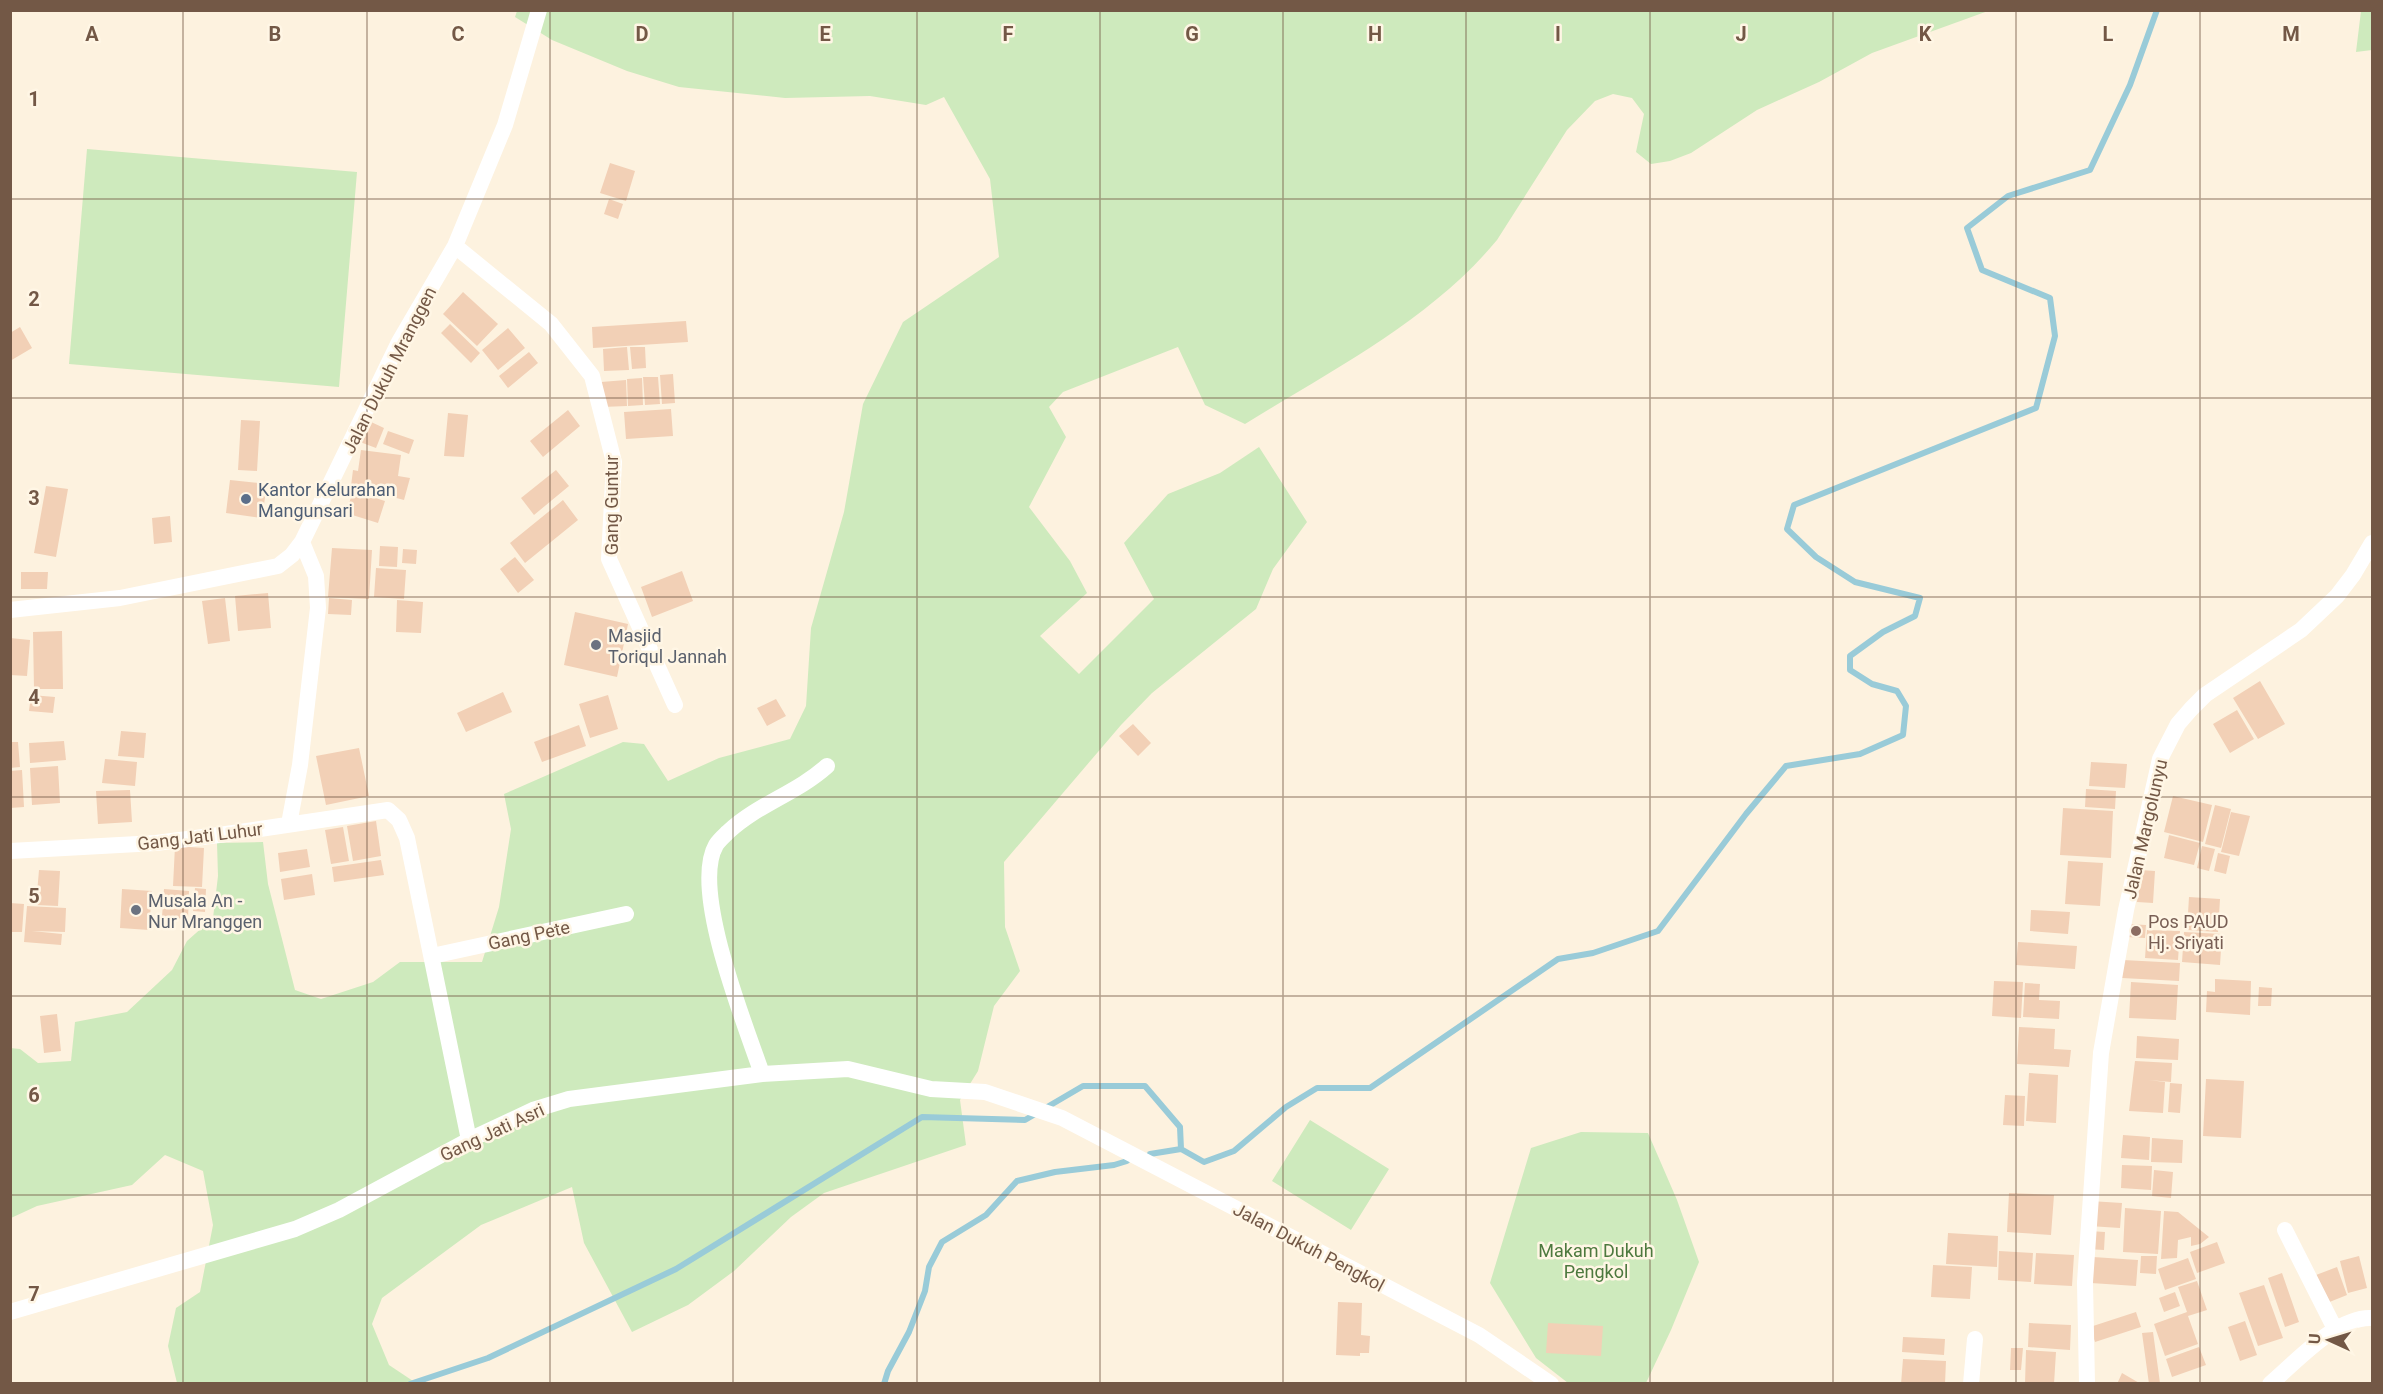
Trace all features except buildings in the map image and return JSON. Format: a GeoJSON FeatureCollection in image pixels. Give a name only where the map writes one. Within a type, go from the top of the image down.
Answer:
{"type":"FeatureCollection","features":[{"type":"Feature","properties":{"kind":"street","name":"Jalan Dukuh Mranggen"},"geometry":{"type":"LineString","coordinates":[[10,610],[120,598],[278,566],[292,555],[302,542],[399,342],[455,246],[506,125],[539,10]]}},
{"type":"Feature","properties":{"kind":"street","name":"Gang Guntur"},"geometry":{"type":"LineString","coordinates":[[455,246],[550,324],[592,376],[614,462],[609,559],[675,705]]}},
{"type":"Feature","properties":{"kind":"street"},"geometry":{"type":"LineString","coordinates":[[289,824],[300,765],[318,608],[316,576],[302,542]]}},
{"type":"Feature","properties":{"kind":"street","name":"Jalan Margolunyu"},"geometry":{"type":"LineString","coordinates":[[2087,1383],[2084,1316],[2085,1271],[2101,1053],[2126,910],[2160,759],[2178,724],[2198,702],[2301,630],[2342,589],[2373,543]]}},
{"type":"Feature","properties":{"kind":"street"},"geometry":{"type":"LineString","coordinates":[[762,1074],[717,936],[711,893],[710,863],[716,845],[728,832],[754,811],[812,779],[826,766]]}},
{"type":"Feature","properties":{"kind":"street","name":"Gang Jati Luhur"},"geometry":{"type":"LineString","coordinates":[[10,851],[156,843],[388,810],[399,820],[407,838],[432,956]]}},
{"type":"Feature","properties":{"kind":"street","name":"Gang Pete"},"geometry":{"type":"LineString","coordinates":[[432,956],[626,914]]}},
{"type":"Feature","properties":{"kind":"street"},"geometry":{"type":"LineString","coordinates":[[432,956],[469,1140]]}},
{"type":"Feature","properties":{"kind":"street","name":"Gang Jati Asri"},"geometry":{"type":"LineString","coordinates":[[10,1312],[295,1229],[339,1210],[469,1140],[533,1110],[569,1099],[762,1074],[848,1070],[931,1089],[985,1092],[1030,1107]]}},
{"type":"Feature","properties":{"kind":"street","name":"Jalan Dukuh Pengkol"},"geometry":{"type":"LineString","coordinates":[[1030,1107],[1062,1118],[1479,1335],[1549,1382]]}},
{"type":"Feature","properties":{"kind":"street"},"geometry":{"type":"LineString","coordinates":[[2285,1230],[2335,1329]]}},
{"type":"Feature","properties":{"kind":"street"},"geometry":{"type":"LineString","coordinates":[[2271,1383],[2335,1329],[2362,1317],[2373,1318]]}},
{"type":"Feature","properties":{"kind":"street"},"geometry":{"type":"LineString","coordinates":[[1971,1383],[1975,1339]]}},
{"type":"Feature","properties":{"kind":"green space"},"geometry":{"type":"Polygon","coordinates":[[[517,11],[1988,11],[1872,53],[1819,82],[1757,110],[1691,153],[1670,161],[1651,164],[1636,152],[1644,114],[1632,98],[1613,94],[1595,101],[1567,130],[1497,240],[1471,269],[1442,295],[1379,342],[1245,424],[1205,405],[1178,347],[1063,392],[1049,407],[1066,437],[1029,507],[1070,561],[1087,593],[1040,636],[1079,674],[1154,599],[1124,543],[1168,494],[1220,473],[1259,447],[1307,522],[1273,569],[1256,609],[1152,693],[1121,725],[1004,862],[1005,927],[1020,971],[994,1006],[978,1071],[960,1100],[966,1145],[824,1193],[791,1217],[734,1271],[688,1305],[632,1332],[584,1243],[572,1187],[481,1225],[382,1298],[372,1324],[389,1365],[416,1383],[177,1383],[168,1346],[176,1308],[200,1292],[213,1225],[203,1171],[165,1155],[132,1185],[37,1206],[11,1218],[10,1048],[20,1049],[38,1063],[71,1061],[75,1022],[127,1012],[172,970],[187,941],[213,918],[218,876],[217,843],[263,842],[268,884],[295,990],[321,999],[373,982],[400,962],[482,962],[499,907],[511,829],[504,794],[623,742],[644,744],[668,781],[719,758],[790,739],[806,706],[811,628],[844,512],[863,404],[903,322],[999,257],[990,179],[944,97],[926,105],[870,96],[785,98],[679,87],[627,71],[552,40],[515,17],[517,11]]]}},
{"type":"Feature","properties":{"kind":"green space"},"geometry":{"type":"Polygon","coordinates":[[[2361,11],[2372,11],[2372,50],[2356,52],[2361,11]]]}},
{"type":"Feature","properties":{"kind":"green space"},"geometry":{"type":"Polygon","coordinates":[[[87,149],[357,172],[339,387],[69,364],[87,149]]]}},
{"type":"Feature","properties":{"kind":"green space"},"geometry":{"type":"Polygon","coordinates":[[[1310,1120],[1389,1169],[1351,1230],[1272,1181],[1310,1120]]]}},
{"type":"Feature","properties":{"kind":"green space","name":"Makam Dukuh Pengkol"},"geometry":{"type":"Polygon","coordinates":[[[1581,1132],[1648,1133],[1677,1200],[1699,1262],[1646,1383],[1568,1383],[1536,1358],[1490,1283],[1531,1148],[1581,1132]]]}},
{"type":"Feature","properties":{"kind":"waterway"},"geometry":{"type":"LineString","coordinates":[[410,1384],[488,1358],[676,1269],[922,1117],[1025,1120],[1083,1086],[1145,1086],[1180,1127],[1181,1149],[1204,1162],[1234,1151],[1286,1107],[1317,1088],[1370,1088],[1558,959],[1593,953],[1658,931],[1746,814],[1786,766],[1860,754],[1903,735],[1906,706],[1897,691],[1872,684],[1850,670],[1850,656],[1883,632],[1915,616],[1920,598],[1855,582],[1816,557],[1787,529],[1794,505],[2036,408],[2055,336],[2050,298],[1982,270],[1967,228],[2008,196],[2090,170],[2130,85],[2157,10]]}},
{"type":"Feature","properties":{"kind":"waterway"},"geometry":{"type":"LineString","coordinates":[[1150,1154],[1181,1149]]}},
{"type":"Feature","properties":{"kind":"waterway"},"geometry":{"type":"LineString","coordinates":[[884,1384],[888,1371],[909,1332],[925,1291],[929,1267],[942,1242],[986,1215],[1017,1181],[1055,1172],[1114,1165],[1127,1161]]}},
{"type":"Feature","properties":{"kind":"place","name":"Kantor Kelurahan Mangunsari"},"geometry":{"type":"Point","coordinates":[246,499]}},
{"type":"Feature","properties":{"kind":"place","name":"Masjid Toriqul Jannah"},"geometry":{"type":"Point","coordinates":[596,645]}},
{"type":"Feature","properties":{"kind":"place","name":"Musala An - Nur Mranggen"},"geometry":{"type":"Point","coordinates":[136,910]}},
{"type":"Feature","properties":{"kind":"place","name":"Pos PAUD Hj. Sriyati"},"geometry":{"type":"Point","coordinates":[2136,931]}}]}
